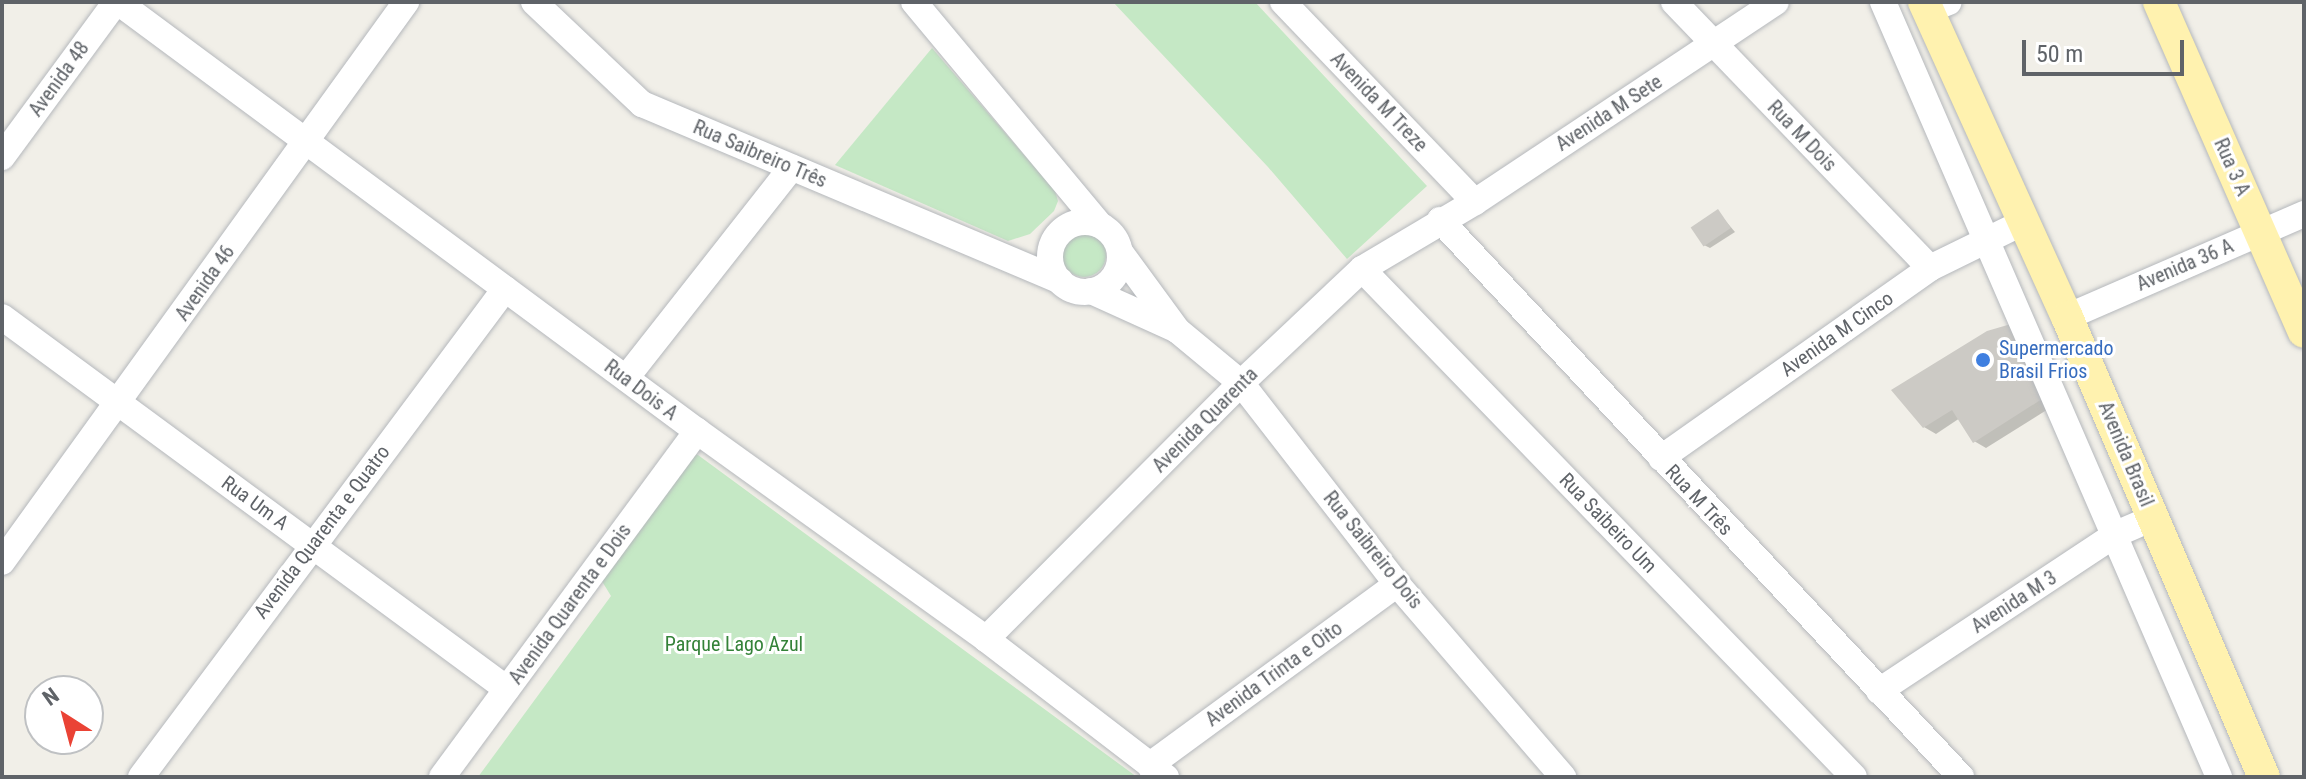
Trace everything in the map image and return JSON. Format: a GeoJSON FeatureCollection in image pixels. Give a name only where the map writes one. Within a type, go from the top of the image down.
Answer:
{"type":"FeatureCollection","features":[{"type":"Feature","properties":{"kind":"main road","name":"Rua 3 A"},"geometry":{"type":"LineString","coordinates":[[2159,2],[2304,332]]}},
{"type":"Feature","properties":{"kind":"main road","name":"Avenida Brasil"},"geometry":{"type":"LineString","coordinates":[[1934,5],[2022,223],[2067,317],[2264,777]]}},
{"type":"Feature","properties":{"kind":"street","name":"Rua Dois A"},"geometry":{"type":"LineString","coordinates":[[117,2],[697,431],[986,639],[1157,773]]}},
{"type":"Feature","properties":{"kind":"street","name":"Avenida 48"},"geometry":{"type":"LineString","coordinates":[[2,157],[117,2]]}},
{"type":"Feature","properties":{"kind":"street","name":"Avenida 46"},"geometry":{"type":"LineString","coordinates":[[2,562],[120,403],[406,2]]}},
{"type":"Feature","properties":{"kind":"street","name":"Rua Saibreiro Três"},"geometry":{"type":"LineString","coordinates":[[534,2],[642,104],[1016,262],[1055,270]]}},
{"type":"Feature","properties":{"kind":"street"},"geometry":{"type":"LineString","coordinates":[[914,2],[1109,232],[1120,252],[1116,273],[1101,288],[1091,291],[1069,288],[1055,270],[1051,247],[1066,228],[1088,222],[1100,225]]}},
{"type":"Feature","properties":{"kind":"street","name":"Avenida M Treze"},"geometry":{"type":"LineString","coordinates":[[1283,2],[1475,202]]}},
{"type":"Feature","properties":{"kind":"street","name":"Rua M Dois"},"geometry":{"type":"LineString","coordinates":[[1674,2],[1930,268]]}},
{"type":"Feature","properties":{"kind":"street","name":"Avenida M Sete"},"geometry":{"type":"LineString","coordinates":[[1440,220],[1475,202],[1776,2]]}},
{"type":"Feature","properties":{"kind":"street","name":"Avenida Brasil"},"geometry":{"type":"LineString","coordinates":[[1883,2],[1988,237],[2219,777]]}},
{"type":"Feature","properties":{"kind":"street"},"geometry":{"type":"LineString","coordinates":[[626,378],[792,167]]}},
{"type":"Feature","properties":{"kind":"street","name":"Avenida 36 A"},"geometry":{"type":"LineString","coordinates":[[2067,317],[2304,214]]}},
{"type":"Feature","properties":{"kind":"street","name":"Avenida Quarenta"},"geometry":{"type":"LineString","coordinates":[[986,639],[1241,383],[1362,269],[1440,220]]}},
{"type":"Feature","properties":{"kind":"street","name":"Rua M Três"},"geometry":{"type":"LineString","coordinates":[[1440,220],[1961,777]]}},
{"type":"Feature","properties":{"kind":"street","name":"Avenida M Cinco"},"geometry":{"type":"LineString","coordinates":[[1661,458],[1930,268],[2022,223]]}},
{"type":"Feature","properties":{"kind":"street","name":"Rua Saibreiro Dois"},"geometry":{"type":"LineString","coordinates":[[1120,252],[1177,330],[1241,383],[1397,584],[1563,777]]}},
{"type":"Feature","properties":{"kind":"street","name":"Rua Saibeiro Um"},"geometry":{"type":"LineString","coordinates":[[1362,269],[1854,777]]}},
{"type":"Feature","properties":{"kind":"street","name":"Avenida Quarenta e Quatro"},"geometry":{"type":"LineString","coordinates":[[141,777],[311,544],[505,289]]}},
{"type":"Feature","properties":{"kind":"street","name":"Rua Saibreiro Dois"},"geometry":{"type":"LineString","coordinates":[[1091,291],[1177,330]]}},
{"type":"Feature","properties":{"kind":"street","name":"Rua Um A"},"geometry":{"type":"LineString","coordinates":[[2,317],[507,689]]}},
{"type":"Feature","properties":{"kind":"street","name":"Avenida Quarenta e Dois"},"geometry":{"type":"LineString","coordinates":[[442,777],[697,431]]}},
{"type":"Feature","properties":{"kind":"street","name":"Avenida M 3"},"geometry":{"type":"LineString","coordinates":[[1879,691],[2116,534],[2153,518]]}},
{"type":"Feature","properties":{"kind":"street","name":"Avenida Trinta e Oito"},"geometry":{"type":"LineString","coordinates":[[1157,773],[1397,584]]}},
{"type":"Feature","properties":{"kind":"green space"},"geometry":{"type":"Polygon","coordinates":[[[1113,2],[1255,2],[1427,186],[1347,259],[1268,167],[1113,2]]]}},
{"type":"Feature","properties":{"kind":"green space"},"geometry":{"type":"Polygon","coordinates":[[[932,48],[1055,191],[1058,201],[1054,211],[1030,234],[1008,241],[835,165],[932,48]]]}},
{"type":"Feature","properties":{"kind":"green space"},"geometry":{"type":"Polygon","coordinates":[[[1084,233],[1100,239],[1106,255],[1100,271],[1084,277],[1068,271],[1062,255],[1068,239],[1084,233]]]}},
{"type":"Feature","properties":{"kind":"green space","name":"Parque Lago Azul"},"geometry":{"type":"Polygon","coordinates":[[[690,453],[698,455],[1137,777],[478,777],[611,596],[600,578],[690,453]]]}},
{"type":"Feature","properties":{"kind":"building"},"geometry":{"type":"Polygon","coordinates":[[[1718,209],[1731,228],[1704,247],[1691,227],[1718,209]]]}},
{"type":"Feature","properties":{"kind":"building","name":"Supermercado Brasil Frios"},"geometry":{"type":"Polygon","coordinates":[[[2011,324],[2042,399],[1973,443],[1952,410],[1923,428],[1891,390],[1987,331],[2011,324]]]}},
{"type":"Feature","properties":{"kind":"place","name":"Supermercado Brasil Frios"},"geometry":{"type":"Point","coordinates":[1983,360]}}]}
